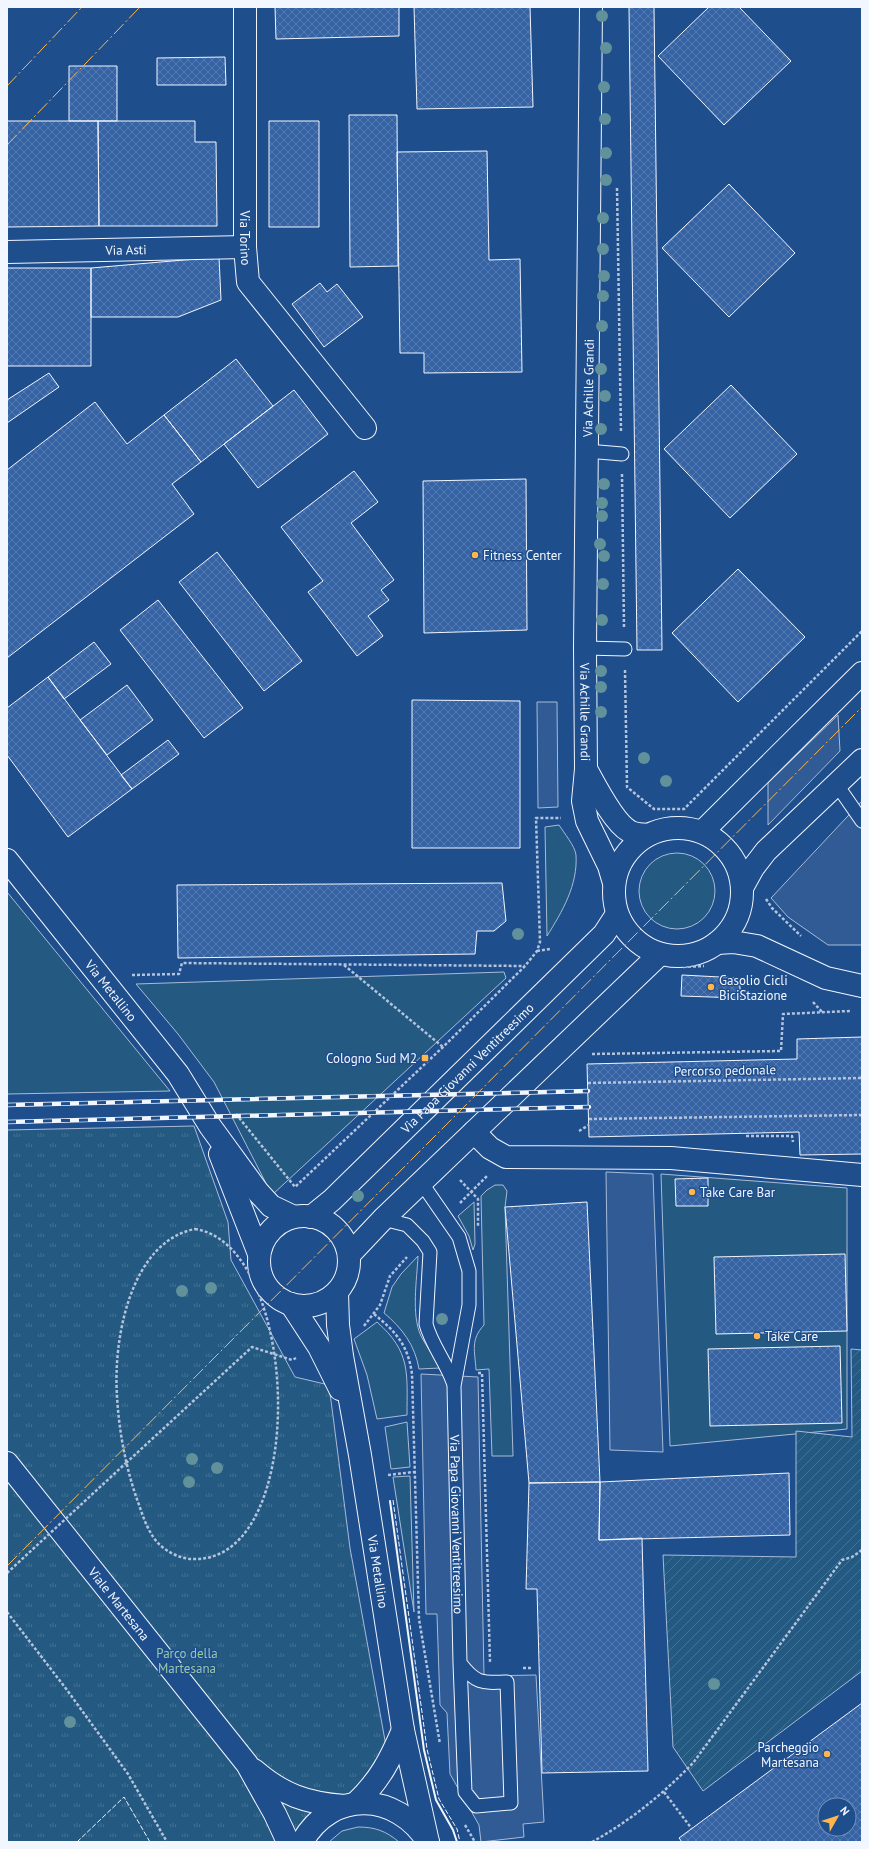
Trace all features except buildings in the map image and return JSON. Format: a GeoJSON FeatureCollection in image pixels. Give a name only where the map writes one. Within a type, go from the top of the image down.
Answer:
{"type":"FeatureCollection","features":[{"type":"Feature","properties":{"kind":"street","name":"Via Torino"},"geometry":{"type":"LineString","coordinates":[[245,7],[245,247],[248,282],[365,428]]}},
{"type":"Feature","properties":{"kind":"street","name":"Via Achille Grandi"},"geometry":{"type":"LineString","coordinates":[[591,7],[585,648],[586,769],[583,801],[587,821],[609,866],[614,883]]}},
{"type":"Feature","properties":{"kind":"street","name":"Via Asti"},"geometry":{"type":"LineString","coordinates":[[7,252],[245,247]]}},
{"type":"Feature","properties":{"kind":"street"},"geometry":{"type":"LineString","coordinates":[[702,832],[862,673]]}},
{"type":"Feature","properties":{"kind":"street"},"geometry":{"type":"LineString","coordinates":[[781,956],[760,938],[747,921],[741,898],[737,867],[732,858],[717,841],[702,832],[683,828],[668,828],[648,835],[639,841],[624,856],[614,883],[614,896],[617,914],[629,934],[638,942],[660,954],[689,956],[700,953],[717,943],[732,927],[741,898],[753,868],[766,851],[862,760]]}},
{"type":"Feature","properties":{"kind":"street","name":"Via Achille Grandi"},"geometry":{"type":"LineString","coordinates":[[586,769],[606,804],[623,826],[634,834],[648,835]]}},
{"type":"Feature","properties":{"kind":"street","name":"Via Metallino"},"geometry":{"type":"LineString","coordinates":[[7,860],[178,1074],[210,1126],[265,1199],[278,1210],[302,1217]]}},
{"type":"Feature","properties":{"kind":"street","name":"Via Papa Giovanni Ventitreesimo"},"geometry":{"type":"LineString","coordinates":[[302,1217],[332,1200],[604,934],[617,914]]}},
{"type":"Feature","properties":{"kind":"street"},"geometry":{"type":"LineString","coordinates":[[717,943],[733,942],[757,946],[826,978],[862,986]]}},
{"type":"Feature","properties":{"kind":"street"},"geometry":{"type":"LineString","coordinates":[[349,1255],[421,1182],[660,954]]}},
{"type":"Feature","properties":{"kind":"street","name":"Via Metallino"},"geometry":{"type":"LineString","coordinates":[[210,1126],[260,1254]]}},
{"type":"Feature","properties":{"kind":"street"},"geometry":{"type":"LineString","coordinates":[[474,1132],[490,1148],[506,1157],[671,1158],[862,1175]]}},
{"type":"Feature","properties":{"kind":"street"},"geometry":{"type":"LineString","coordinates":[[302,1217],[327,1222],[337,1230],[345,1242],[349,1255],[347,1274],[337,1292],[326,1300],[314,1305],[300,1306],[291,1304],[276,1296],[267,1286],[259,1268],[263,1241],[271,1230],[282,1222],[302,1217]]}},
{"type":"Feature","properties":{"kind":"street","name":"Via Metallino"},"geometry":{"type":"LineString","coordinates":[[337,1292],[338,1325],[403,1730],[428,1842]]}},
{"type":"Feature","properties":{"kind":"street","name":"Via Metallino"},"geometry":{"type":"LineString","coordinates":[[291,1304],[319,1347],[352,1414]]}},
{"type":"Feature","properties":{"kind":"street","name":"Viale Martesana"},"geometry":{"type":"LineString","coordinates":[[7,1463],[247,1764],[275,1814],[288,1842]]}},
{"type":"Feature","properties":{"kind":"street"},"geometry":{"type":"LineString","coordinates":[[302,1842],[307,1833],[323,1816],[350,1805],[371,1788],[390,1761],[403,1730]]}},
{"type":"Feature","properties":{"kind":"street","name":"Viale Martesana"},"geometry":{"type":"LineString","coordinates":[[247,1764],[267,1781],[302,1800],[350,1805],[368,1803],[392,1809],[413,1822],[428,1842]]}},
{"type":"Feature","properties":{"kind":"lane"},"geometry":{"type":"LineString","coordinates":[[587,452],[622,454]]}},
{"type":"Feature","properties":{"kind":"lane"},"geometry":{"type":"LineString","coordinates":[[585,648],[625,649]]}},
{"type":"Feature","properties":{"kind":"lane"},"geometry":{"type":"LineString","coordinates":[[837,785],[862,821]]}},
{"type":"Feature","properties":{"kind":"lane","name":"Via Papa Giovanni Ventitreesimo"},"geometry":{"type":"LineString","coordinates":[[421,1182],[458,1237],[469,1271],[469,1305],[454,1386],[460,1663],[465,1792],[476,1806],[511,1803],[507,1682],[485,1683],[476,1680],[470,1677],[460,1663]]}},
{"type":"Feature","properties":{"kind":"lane","name":"Via Papa Giovanni Ventitreesimo"},"geometry":{"type":"LineString","coordinates":[[383,1219],[407,1225],[423,1240],[430,1252],[426,1324],[428,1333],[448,1369],[454,1386]]}},
{"type":"Feature","properties":{"kind":"path"},"geometry":{"type":"LineString","coordinates":[[617,182],[627,787],[654,809],[684,809],[862,631]]}},
{"type":"Feature","properties":{"kind":"path"},"geometry":{"type":"LineString","coordinates":[[231,1108],[295,1187],[443,1047],[525,966],[537,951],[540,942],[536,818],[565,818]]}},
{"type":"Feature","properties":{"kind":"path"},"geometry":{"type":"LineString","coordinates":[[537,951],[552,948]]}},
{"type":"Feature","properties":{"kind":"path"},"geometry":{"type":"LineString","coordinates":[[101,976],[179,974],[182,963],[525,966]]}},
{"type":"Feature","properties":{"kind":"path"},"geometry":{"type":"LineString","coordinates":[[344,965],[443,1047]]}},
{"type":"Feature","properties":{"kind":"path"},"geometry":{"type":"LineString","coordinates":[[681,967],[712,966]]}},
{"type":"Feature","properties":{"kind":"path"},"geometry":{"type":"LineString","coordinates":[[812,1000],[822,1012]]}},
{"type":"Feature","properties":{"kind":"path"},"geometry":{"type":"LineString","coordinates":[[585,1055],[781,1051],[783,1014],[855,1011]]}},
{"type":"Feature","properties":{"kind":"path","name":"Percorso pedonale"},"geometry":{"type":"LineString","coordinates":[[588,1083],[862,1078]]}},
{"type":"Feature","properties":{"kind":"path"},"geometry":{"type":"LineString","coordinates":[[589,1119],[862,1115]]}},
{"type":"Feature","properties":{"kind":"path"},"geometry":{"type":"LineString","coordinates":[[577,1133],[589,1125]]}},
{"type":"Feature","properties":{"kind":"path"},"geometry":{"type":"LineString","coordinates":[[458,1205],[491,1172]]}},
{"type":"Feature","properties":{"kind":"path"},"geometry":{"type":"LineString","coordinates":[[457,1177],[478,1199],[478,1230]]}},
{"type":"Feature","properties":{"kind":"path"},"geometry":{"type":"LineString","coordinates":[[196,1229],[207,1231],[219,1237],[230,1248],[246,1269],[261,1299],[274,1354],[279,1401],[275,1456],[268,1486],[247,1529],[239,1540],[225,1551],[211,1558],[195,1560],[180,1557],[168,1551],[157,1542],[147,1526],[126,1463],[117,1396],[122,1326],[129,1301],[143,1268],[157,1250],[172,1236],[183,1231],[196,1229]]}},
{"type":"Feature","properties":{"kind":"path"},"geometry":{"type":"LineString","coordinates":[[359,1328],[364,1326],[380,1305],[390,1276],[412,1252]]}},
{"type":"Feature","properties":{"kind":"path"},"geometry":{"type":"LineString","coordinates":[[374,1314],[390,1327],[403,1344],[410,1358],[412,1374],[419,1619],[432,1700]]}},
{"type":"Feature","properties":{"kind":"path"},"geometry":{"type":"LineString","coordinates":[[7,1573],[252,1347],[292,1360],[319,1347]]}},
{"type":"Feature","properties":{"kind":"path"},"geometry":{"type":"LineString","coordinates":[[472,1373],[482,1373],[490,1670]]}},
{"type":"Feature","properties":{"kind":"path"},"geometry":{"type":"LineString","coordinates":[[592,1842],[623,1824],[664,1792],[693,1762],[842,1560],[852,1557],[862,1550]]}},
{"type":"Feature","properties":{"kind":"path"},"geometry":{"type":"LineString","coordinates":[[7,1612],[67,1690],[128,1774],[167,1842]]}},
{"type":"Feature","properties":{"kind":"path"},"geometry":{"type":"LineString","coordinates":[[519,1668],[532,1668]]}},
{"type":"Feature","properties":{"kind":"path"},"geometry":{"type":"LineString","coordinates":[[664,1792],[692,1828]]}},
{"type":"Feature","properties":{"kind":"green space"},"geometry":{"type":"Polygon","coordinates":[[[559,825],[574,848],[576,855],[576,866],[572,887],[568,898],[547,936],[545,827],[559,825]]]}},
{"type":"Feature","properties":{"kind":"green space"},"geometry":{"type":"Polygon","coordinates":[[[677,853],[692,856],[704,864],[712,876],[715,891],[712,906],[704,918],[692,926],[677,929],[662,926],[650,918],[642,906],[639,891],[642,876],[650,864],[662,856],[677,853]]]}},
{"type":"Feature","properties":{"kind":"green space"},"geometry":{"type":"Polygon","coordinates":[[[7,892],[170,1091],[7,1094],[7,892]]]}},
{"type":"Feature","properties":{"kind":"green space"},"geometry":{"type":"Polygon","coordinates":[[[504,972],[506,978],[272,1195],[214,1082],[178,1034],[136,984],[504,972]]]}},
{"type":"Feature","properties":{"kind":"green space","name":"Parco della Martesana"},"geometry":{"type":"Polygon","coordinates":[[[194,1126],[228,1222],[231,1260],[295,1377],[329,1385],[350,1548],[388,1757],[305,1842],[7,1842],[7,1130],[194,1126]]]}},
{"type":"Feature","properties":{"kind":"green space","name":"Take Care"},"geometry":{"type":"Polygon","coordinates":[[[661,1174],[847,1188],[847,1429],[670,1446],[661,1174]]]}},
{"type":"Feature","properties":{"kind":"green space"},"geometry":{"type":"Polygon","coordinates":[[[495,1185],[503,1185],[507,1191],[505,1207],[513,1456],[492,1456],[489,1369],[476,1370],[474,1351],[475,1341],[484,1325],[481,1196],[495,1185]]]}},
{"type":"Feature","properties":{"kind":"green space"},"geometry":{"type":"Polygon","coordinates":[[[474,1202],[475,1244],[473,1250],[469,1236],[458,1216],[474,1202]]]}},
{"type":"Feature","properties":{"kind":"green space"},"geometry":{"type":"Polygon","coordinates":[[[418,1256],[415,1297],[416,1318],[421,1336],[440,1368],[419,1369],[414,1352],[407,1338],[384,1313],[392,1287],[401,1274],[418,1256]]]}},
{"type":"Feature","properties":{"kind":"green space"},"geometry":{"type":"Polygon","coordinates":[[[377,1322],[396,1343],[405,1364],[407,1415],[377,1419],[367,1375],[354,1339],[377,1322]]]}},
{"type":"Feature","properties":{"kind":"green space"},"geometry":{"type":"Polygon","coordinates":[[[851,1349],[862,1350],[862,1671],[703,1791],[673,1747],[663,1555],[796,1557],[796,1431],[852,1437],[851,1349]]]}},
{"type":"Feature","properties":{"kind":"green space"},"geometry":{"type":"Polygon","coordinates":[[[407,1422],[410,1467],[391,1469],[385,1427],[407,1422]]]}},
{"type":"Feature","properties":{"kind":"green space"},"geometry":{"type":"Polygon","coordinates":[[[410,1476],[414,1612],[393,1477],[410,1476]]]}},
{"type":"Feature","properties":{"kind":"green space"},"geometry":{"type":"Polygon","coordinates":[[[358,1827],[380,1830],[399,1842],[329,1842],[342,1831],[358,1827]]]}},
{"type":"Feature","properties":{"kind":"shaded area"},"geometry":{"type":"Polygon","coordinates":[[[537,702],[557,702],[558,807],[538,808],[537,702]]]}},
{"type":"Feature","properties":{"kind":"shaded area"},"geometry":{"type":"Polygon","coordinates":[[[838,715],[840,751],[768,825],[768,783],[838,715]]]}},
{"type":"Feature","properties":{"kind":"shaded area"},"geometry":{"type":"Polygon","coordinates":[[[862,801],[862,945],[828,945],[788,917],[771,898],[862,801]]]}},
{"type":"Feature","properties":{"kind":"shaded area"},"geometry":{"type":"Polygon","coordinates":[[[606,1172],[653,1174],[663,1452],[610,1450],[606,1172]]]}},
{"type":"Feature","properties":{"kind":"shaded area"},"geometry":{"type":"Polygon","coordinates":[[[421,1374],[478,1377],[484,1676],[536,1675],[544,1822],[523,1824],[524,1837],[481,1842],[479,1825],[450,1774],[447,1713],[440,1705],[437,1614],[426,1614],[421,1374]]]}},
{"type":"Feature","properties":{"kind":"railway"},"geometry":{"type":"LineString","coordinates":[[7,1105],[588,1091]]}},
{"type":"Feature","properties":{"kind":"railway"},"geometry":{"type":"LineString","coordinates":[[7,1122],[589,1107]]}},
{"type":"Feature","properties":{"kind":"fence"},"geometry":{"type":"LineString","coordinates":[[393,1500],[427,1749],[439,1799],[457,1829],[460,1842]]}},
{"type":"Feature","properties":{"kind":"fence"},"geometry":{"type":"LineString","coordinates":[[77,1842],[124,1797],[150,1842]]}},
{"type":"Feature","properties":{"kind":"wall"},"geometry":{"type":"LineString","coordinates":[[390,1501],[424,1750],[436,1800],[453,1830],[457,1842]]}},
{"type":"Feature","properties":{"kind":"power"},"geometry":{"type":"LineString","coordinates":[[7,86],[82,7]]}},
{"type":"Feature","properties":{"kind":"power"},"geometry":{"type":"LineString","coordinates":[[7,145],[140,7]]}},
{"type":"Feature","properties":{"kind":"power"},"geometry":{"type":"LineString","coordinates":[[7,1566],[862,707]]}},
{"type":"Feature","properties":{"kind":"place","name":"Fitness Center"},"geometry":{"type":"Point","coordinates":[475,555]}},
{"type":"Feature","properties":{"kind":"place","name":"Gasolio Cicli BiciStazione"},"geometry":{"type":"Point","coordinates":[711,987]}},
{"type":"Feature","properties":{"kind":"place","name":"Cologno Sud M2"},"geometry":{"type":"Point","coordinates":[425,1058]}},
{"type":"Feature","properties":{"kind":"place","name":"Take Care Bar"},"geometry":{"type":"Point","coordinates":[692,1192]}},
{"type":"Feature","properties":{"kind":"place","name":"Take Care"},"geometry":{"type":"Point","coordinates":[757,1336]}},
{"type":"Feature","properties":{"kind":"place","name":"Parcheggio Martesana"},"geometry":{"type":"Point","coordinates":[827,1754]}}]}
